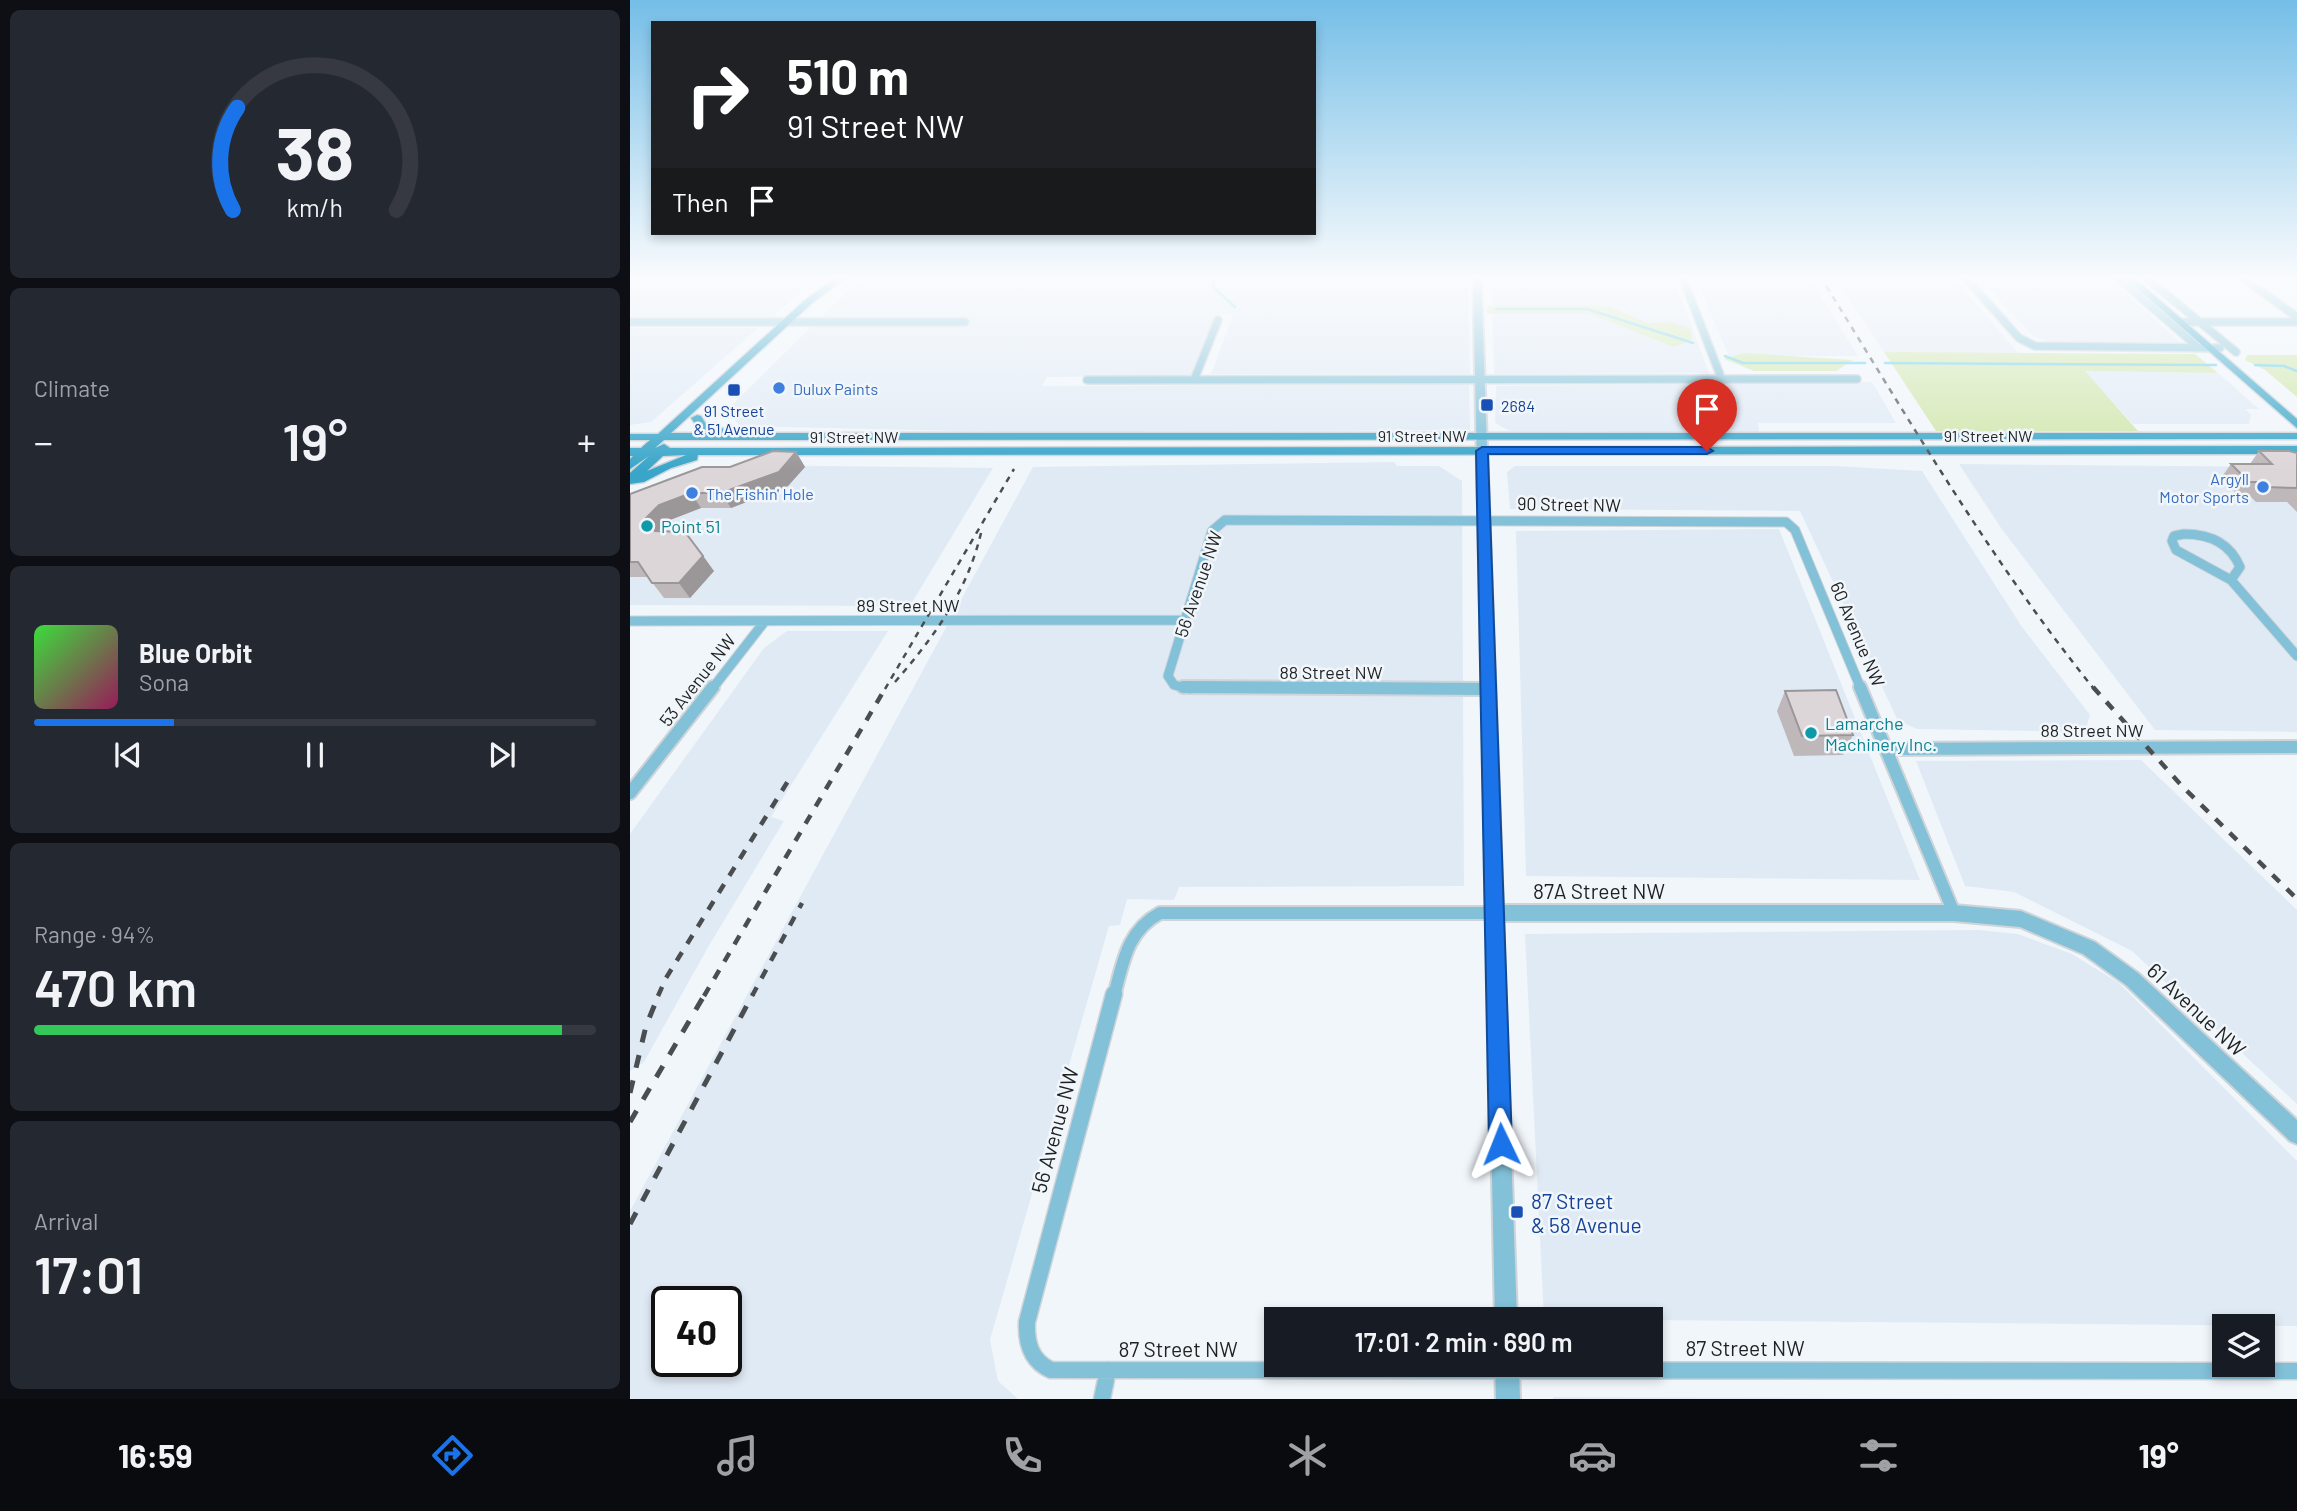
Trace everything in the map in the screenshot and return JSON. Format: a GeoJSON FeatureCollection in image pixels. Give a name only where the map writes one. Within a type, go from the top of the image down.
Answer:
{"type":"FeatureCollection","features":[{"type":"Feature","properties":{"kind":"main road"},"geometry":{"type":"LineString","coordinates":[[630,436],[670,417],[720,383],[770,341]]}},
{"type":"Feature","properties":{"kind":"main road"},"geometry":{"type":"LineString","coordinates":[[663,443],[697,418],[774,341]]}},
{"type":"Feature","properties":{"kind":"main road"},"geometry":{"type":"LineString","coordinates":[[2209,341],[2297,425]]}},
{"type":"Feature","properties":{"kind":"main road"},"geometry":{"type":"LineString","coordinates":[[2216,348],[2297,410]]}},
{"type":"Feature","properties":{"kind":"main road"},"geometry":{"type":"LineString","coordinates":[[630,480],[720,383]]}},
{"type":"Feature","properties":{"kind":"main road"},"geometry":{"type":"LineString","coordinates":[[2246,436],[2278,426],[2280,422],[2274,403]]}},
{"type":"Feature","properties":{"kind":"main road"},"geometry":{"type":"LineString","coordinates":[[697,418],[700,425],[716,430],[779,438]]}},
{"type":"Feature","properties":{"kind":"main road","name":"91 Street NW"},"geometry":{"type":"LineString","coordinates":[[630,436],[723,452],[1337,450],[1635,437],[2297,436]]}},
{"type":"Feature","properties":{"kind":"main road","name":"91 Street NW"},"geometry":{"type":"LineString","coordinates":[[630,452],[644,452],[663,443],[779,438],[2297,450]]}},
{"type":"Feature","properties":{"kind":"main road"},"geometry":{"type":"LineString","coordinates":[[630,443],[799,442],[826,438]]}},
{"type":"Feature","properties":{"kind":"main road"},"geometry":{"type":"LineString","coordinates":[[2246,450],[2297,458]]}},
{"type":"Feature","properties":{"kind":"main road"},"geometry":{"type":"LineString","coordinates":[[630,465],[644,452]]}},
{"type":"Feature","properties":{"kind":"main road"},"geometry":{"type":"LineString","coordinates":[[630,486],[674,462],[723,452]]}},
{"type":"Feature","properties":{"kind":"street"},"geometry":{"type":"LineString","coordinates":[[1194,380],[1209,341]]}},
{"type":"Feature","properties":{"kind":"street"},"geometry":{"type":"LineString","coordinates":[[1479,341],[1506,1307]]}},
{"type":"Feature","properties":{"kind":"street"},"geometry":{"type":"LineString","coordinates":[[1707,341],[1722,380]]}},
{"type":"Feature","properties":{"kind":"street"},"geometry":{"type":"LineString","coordinates":[[2026,341],[2035,346],[2216,348]]}},
{"type":"Feature","properties":{"kind":"street"},"geometry":{"type":"LineString","coordinates":[[2191,341],[2199,348]]}},
{"type":"Feature","properties":{"kind":"street"},"geometry":{"type":"LineString","coordinates":[[2220,341],[2236,352]]}},
{"type":"Feature","properties":{"kind":"street"},"geometry":{"type":"LineString","coordinates":[[1087,380],[1857,379]]}},
{"type":"Feature","properties":{"kind":"street","name":"90 Street NW"},"geometry":{"type":"LineString","coordinates":[[1220,522],[1234,519],[1483,519],[1792,524]]}},
{"type":"Feature","properties":{"kind":"street","name":"56 Avenue NW"},"geometry":{"type":"LineString","coordinates":[[1174,685],[1168,676],[1212,531],[1220,522]]}},
{"type":"Feature","properties":{"kind":"street","name":"60 Avenue NW"},"geometry":{"type":"LineString","coordinates":[[1792,524],[1954,913]]}},
{"type":"Feature","properties":{"kind":"street"},"geometry":{"type":"LineString","coordinates":[[2231,580],[2240,567],[2230,549],[2207,536],[2184,533],[2174,536],[2172,541],[2176,550],[2195,563],[2231,580],[2297,656]]}},
{"type":"Feature","properties":{"kind":"street","name":"89 Street NW"},"geometry":{"type":"LineString","coordinates":[[630,621],[1185,620]]}},
{"type":"Feature","properties":{"kind":"street","name":"53 Avenue NW"},"geometry":{"type":"LineString","coordinates":[[630,793],[765,621]]}},
{"type":"Feature","properties":{"kind":"street","name":"88 Street NW"},"geometry":{"type":"LineString","coordinates":[[1174,685],[1191,689],[1488,689]]}},
{"type":"Feature","properties":{"kind":"street","name":"88 Street NW"},"geometry":{"type":"LineString","coordinates":[[1887,748],[2297,747]]}},
{"type":"Feature","properties":{"kind":"street","name":"87A Street NW"},"geometry":{"type":"LineString","coordinates":[[1143,922],[1160,913],[1954,913],[2021,919],[2054,931]]}},
{"type":"Feature","properties":{"kind":"street","name":"56 Avenue NW"},"geometry":{"type":"LineString","coordinates":[[1032,1355],[1026,1334],[1027,1322],[1128,943],[1143,922]]}},
{"type":"Feature","properties":{"kind":"street","name":"61 Avenue NW"},"geometry":{"type":"LineString","coordinates":[[2054,931],[2089,948],[2132,979],[2297,1134]]}},
{"type":"Feature","properties":{"kind":"street","name":"87 Street NW"},"geometry":{"type":"LineString","coordinates":[[1032,1355],[1036,1362],[1051,1370],[1264,1369]]}},
{"type":"Feature","properties":{"kind":"street","name":"87 Street NW"},"geometry":{"type":"LineString","coordinates":[[1663,1369],[2297,1371]]}},
{"type":"Feature","properties":{"kind":"street"},"geometry":{"type":"LineString","coordinates":[[1102,1399],[1108,1370]]}},
{"type":"Feature","properties":{"kind":"street"},"geometry":{"type":"LineString","coordinates":[[1507,1377],[1508,1399]]}},
{"type":"Feature","properties":{"kind":"shaded area"},"geometry":{"type":"Polygon","coordinates":[[[630,341],[743,341],[651,422],[630,425],[630,341]]]}},
{"type":"Feature","properties":{"kind":"shaded area"},"geometry":{"type":"Polygon","coordinates":[[[797,341],[1205,341],[1192,376],[1047,377],[1042,386],[1469,384],[1470,430],[1014,432],[740,426],[727,410],[797,341]]]}},
{"type":"Feature","properties":{"kind":"shaded area"},"geometry":{"type":"Polygon","coordinates":[[[1223,341],[1469,341],[1470,374],[1211,374],[1223,341]]]}},
{"type":"Feature","properties":{"kind":"shaded area"},"geometry":{"type":"Polygon","coordinates":[[[1493,341],[1697,341],[1709,373],[1494,374],[1493,341]]]}},
{"type":"Feature","properties":{"kind":"shaded area"},"geometry":{"type":"Polygon","coordinates":[[[1723,341],[1849,341],[1858,356],[1729,356],[1723,341]]]}},
{"type":"Feature","properties":{"kind":"shaded area"},"geometry":{"type":"Polygon","coordinates":[[[1877,341],[2008,341],[2019,354],[1884,352],[1877,341]]]}},
{"type":"Feature","properties":{"kind":"shaded area"},"geometry":{"type":"Polygon","coordinates":[[[2048,341],[2180,342],[2050,342],[2048,341]]]}},
{"type":"Feature","properties":{"kind":"shaded area"},"geometry":{"type":"Polygon","coordinates":[[[2084,371],[2218,373],[2259,409],[2245,409],[2251,415],[2249,424],[2133,424],[2084,371]]]}},
{"type":"Feature","properties":{"kind":"shaded area"},"geometry":{"type":"Polygon","coordinates":[[[1872,382],[1896,423],[1758,423],[1759,432],[1510,431],[1495,423],[1496,386],[1872,382]]]}},
{"type":"Feature","properties":{"kind":"shaded area"},"geometry":{"type":"Polygon","coordinates":[[[1394,462],[1397,466],[1439,466],[1462,481],[1464,886],[1179,887],[1174,900],[1127,899],[1120,925],[1109,926],[990,1340],[998,1381],[1018,1399],[630,1399],[630,1211],[1033,467],[1394,462]]]}},
{"type":"Feature","properties":{"kind":"shaded area"},"geometry":{"type":"Polygon","coordinates":[[[1959,464],[2297,467],[2297,732],[2155,730],[2001,528],[1959,464]]]}},
{"type":"Feature","properties":{"kind":"shaded area"},"geometry":{"type":"Polygon","coordinates":[[[745,465],[993,468],[910,606],[630,605],[630,501],[666,479],[698,469],[745,465]]]}},
{"type":"Feature","properties":{"kind":"shaded area"},"geometry":{"type":"Polygon","coordinates":[[[1515,466],[1833,466],[1922,471],[2022,627],[2090,715],[2085,732],[1917,729],[1898,721],[1800,511],[1510,509],[1507,472],[1515,466]]]}},
{"type":"Feature","properties":{"kind":"shaded area"},"geometry":{"type":"Polygon","coordinates":[[[1779,529],[1920,880],[1526,876],[1516,531],[1779,529]]]}},
{"type":"Feature","properties":{"kind":"shaded area"},"geometry":{"type":"Polygon","coordinates":[[[787,631],[888,631],[771,817],[784,821],[707,949],[644,1062],[630,1071],[630,834],[764,648],[787,631]]]}},
{"type":"Feature","properties":{"kind":"shaded area"},"geometry":{"type":"Polygon","coordinates":[[[2141,760],[2297,910],[2297,1104],[2132,951],[2014,892],[1965,886],[1916,761],[2141,760]]]}},
{"type":"Feature","properties":{"kind":"shaded area"},"geometry":{"type":"Polygon","coordinates":[[[1979,930],[2018,934],[2072,954],[2119,983],[2297,1161],[2297,1326],[2275,1326],[2275,1314],[2212,1314],[2212,1325],[1663,1320],[1663,1307],[1543,1307],[1525,934],[1979,930]]]}},
{"type":"Feature","properties":{"kind":"shaded area"},"geometry":{"type":"Polygon","coordinates":[[[1553,1397],[2217,1399],[1553,1399],[1553,1397]]]}},
{"type":"Feature","properties":{"kind":"green space"},"geometry":{"type":"Polygon","coordinates":[[[1659,341],[1689,341],[1674,347],[1659,341]]]}},
{"type":"Feature","properties":{"kind":"green space"},"geometry":{"type":"Polygon","coordinates":[[[1884,352],[2195,354],[2218,373],[2085,371],[2138,431],[1936,431],[1884,352]]]}},
{"type":"Feature","properties":{"kind":"green space"},"geometry":{"type":"Polygon","coordinates":[[[1743,353],[1853,360],[1836,371],[1754,371],[1724,359],[1743,353]]]}},
{"type":"Feature","properties":{"kind":"green space"},"geometry":{"type":"Polygon","coordinates":[[[2247,355],[2297,355],[2297,397],[2265,370],[2245,360],[2247,355]]]}},
{"type":"Feature","properties":{"kind":"building"},"geometry":{"type":"Polygon","coordinates":[[[773,451],[796,452],[779,472],[721,493],[691,493],[659,505],[646,518],[655,531],[685,532],[703,556],[679,583],[652,583],[638,562],[630,562],[630,494],[702,467],[730,467],[773,451]]]}},
{"type":"Feature","properties":{"kind":"building"},"geometry":{"type":"Polygon","coordinates":[[[2259,451],[2297,453],[2297,488],[2266,487],[2261,482],[2249,482],[2231,464],[2272,464],[2259,451]]]}},
{"type":"Feature","properties":{"kind":"building"},"geometry":{"type":"Polygon","coordinates":[[[1836,690],[1853,735],[1802,736],[1785,691],[1836,690]]]}},
{"type":"Feature","properties":{"kind":"waterway"},"geometry":{"type":"LineString","coordinates":[[1688,341],[1693,343]]}},
{"type":"Feature","properties":{"kind":"waterway"},"geometry":{"type":"LineString","coordinates":[[1725,356],[1743,363],[1865,363]]}},
{"type":"Feature","properties":{"kind":"waterway"},"geometry":{"type":"LineString","coordinates":[[1885,363],[2216,365]]}},
{"type":"Feature","properties":{"kind":"waterway"},"geometry":{"type":"LineString","coordinates":[[2255,365],[2284,366],[2297,371]]}},
{"type":"Feature","properties":{"kind":"railway"},"geometry":{"type":"LineString","coordinates":[[1860,341],[1985,539],[2094,689]]}},
{"type":"Feature","properties":{"kind":"railway"},"geometry":{"type":"LineString","coordinates":[[885,689],[1014,469]]}},
{"type":"Feature","properties":{"kind":"railway"},"geometry":{"type":"LineString","coordinates":[[895,682],[936,631],[958,594],[981,533]]}},
{"type":"Feature","properties":{"kind":"railway"},"geometry":{"type":"LineString","coordinates":[[704,996],[886,687]]}},
{"type":"Feature","properties":{"kind":"railway"},"geometry":{"type":"LineString","coordinates":[[2093,687],[2182,786],[2297,899]]}},
{"type":"Feature","properties":{"kind":"railway"},"geometry":{"type":"LineString","coordinates":[[658,996],[666,978],[788,781]]}},
{"type":"Feature","properties":{"kind":"railway"},"geometry":{"type":"LineString","coordinates":[[752,996],[802,903]]}},
{"type":"Feature","properties":{"kind":"railway"},"geometry":{"type":"LineString","coordinates":[[630,1093],[646,1026],[659,994]]}},
{"type":"Feature","properties":{"kind":"railway"},"geometry":{"type":"LineString","coordinates":[[630,1122],[705,994]]}},
{"type":"Feature","properties":{"kind":"railway"},"geometry":{"type":"LineString","coordinates":[[630,1224],[753,994]]}},
{"type":"Feature","properties":{"kind":"place","name":"Dulux Paints"},"geometry":{"type":"Point","coordinates":[779,388]}},
{"type":"Feature","properties":{"kind":"place","name":"91 Street & 51 Avenue"},"geometry":{"type":"Point","coordinates":[734,390]}},
{"type":"Feature","properties":{"kind":"place","name":"2684"},"geometry":{"type":"Point","coordinates":[1487,405]}},
{"type":"Feature","properties":{"kind":"place","name":"Argyll Motor Sports"},"geometry":{"type":"Point","coordinates":[2263,487]}},
{"type":"Feature","properties":{"kind":"place","name":"The Fishin' Hole"},"geometry":{"type":"Point","coordinates":[692,493]}},
{"type":"Feature","properties":{"kind":"place","name":"Point 51"},"geometry":{"type":"Point","coordinates":[647,526]}},
{"type":"Feature","properties":{"kind":"place","name":"Lamarche Machinery Inc."},"geometry":{"type":"Point","coordinates":[1811,733]}},
{"type":"Feature","properties":{"kind":"place","name":"87 Street & 58 Avenue"},"geometry":{"type":"Point","coordinates":[1517,1212]}},
{"type":"Feature","properties":{"kind":"route"},"geometry":{"type":"LineString","coordinates":[[1501,1144],[1482,451],[1707,451]]}}]}
